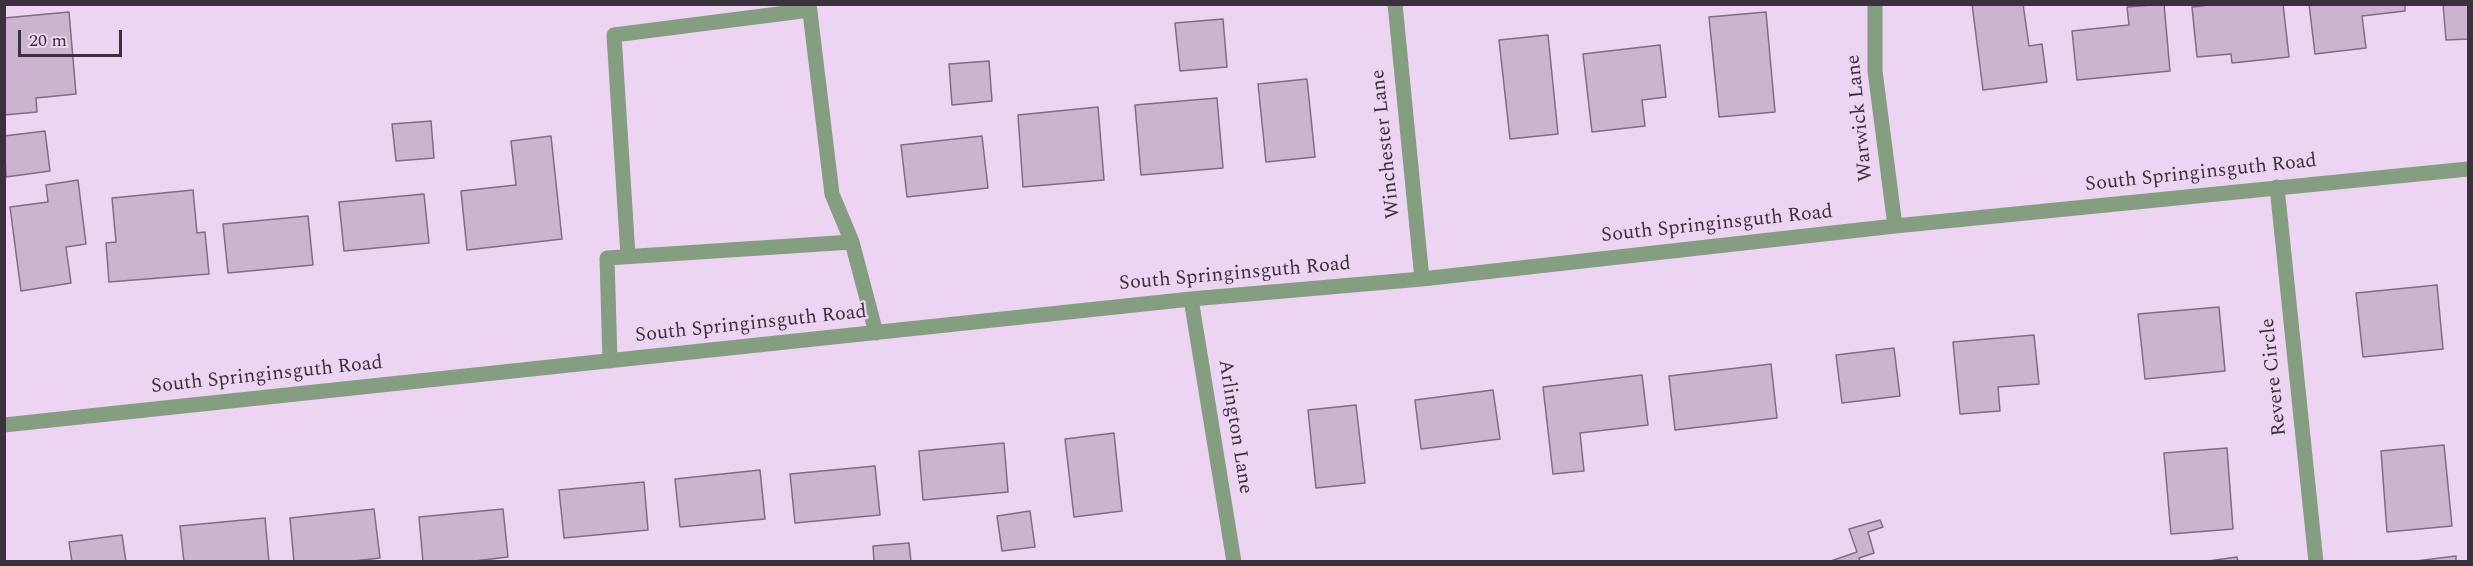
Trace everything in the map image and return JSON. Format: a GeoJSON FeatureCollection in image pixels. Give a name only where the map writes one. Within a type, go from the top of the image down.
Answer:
{"type":"FeatureCollection","features":[{"type":"Feature","properties":{"kind":"street","name":"Winchester Lane"},"geometry":{"type":"LineString","coordinates":[[1395,4],[1422,279]]}},
{"type":"Feature","properties":{"kind":"street","name":"Warwick Lane"},"geometry":{"type":"LineString","coordinates":[[1875,4],[1875,71],[1895,226]]}},
{"type":"Feature","properties":{"kind":"street"},"geometry":{"type":"LineString","coordinates":[[628,256],[614,34],[810,8],[832,194],[852,242],[876,333]]}},
{"type":"Feature","properties":{"kind":"street","name":"South Springinsguth Road"},"geometry":{"type":"LineString","coordinates":[[4,424],[1191,299],[1422,279],[1895,226],[2469,169]]}},
{"type":"Feature","properties":{"kind":"street","name":"Revere Circle"},"geometry":{"type":"LineString","coordinates":[[2277,188],[2316,561]]}},
{"type":"Feature","properties":{"kind":"street"},"geometry":{"type":"LineString","coordinates":[[610,360],[607,258],[852,242]]}},
{"type":"Feature","properties":{"kind":"street","name":"Arlington Lane"},"geometry":{"type":"LineString","coordinates":[[1191,299],[1234,561]]}},
{"type":"Feature","properties":{"kind":"building"},"geometry":{"type":"Polygon","coordinates":[[[1972,4],[2023,4],[2029,46],[2042,44],[2047,82],[1983,90],[1972,4]]]}},
{"type":"Feature","properties":{"kind":"building"},"geometry":{"type":"Polygon","coordinates":[[[2164,4],[2170,71],[2077,80],[2072,31],[2129,25],[2127,7],[2164,4]]]}},
{"type":"Feature","properties":{"kind":"building"},"geometry":{"type":"Polygon","coordinates":[[[2217,4],[2283,4],[2289,57],[2232,63],[2231,54],[2197,57],[2192,7],[2217,4]]]}},
{"type":"Feature","properties":{"kind":"building"},"geometry":{"type":"Polygon","coordinates":[[[2309,4],[2405,4],[2405,11],[2362,16],[2366,48],[2315,54],[2309,4]]]}},
{"type":"Feature","properties":{"kind":"building"},"geometry":{"type":"Polygon","coordinates":[[[2443,4],[2468,4],[2468,39],[2446,40],[2443,4]]]}},
{"type":"Feature","properties":{"kind":"building"},"geometry":{"type":"Polygon","coordinates":[[[69,12],[76,94],[36,98],[37,112],[4,115],[4,18],[69,12]]]}},
{"type":"Feature","properties":{"kind":"building"},"geometry":{"type":"Polygon","coordinates":[[[1766,12],[1775,112],[1719,117],[1709,17],[1766,12]]]}},
{"type":"Feature","properties":{"kind":"building"},"geometry":{"type":"Polygon","coordinates":[[[1223,19],[1227,67],[1180,71],[1175,23],[1223,19]]]}},
{"type":"Feature","properties":{"kind":"building"},"geometry":{"type":"Polygon","coordinates":[[[1548,35],[1558,134],[1510,139],[1499,40],[1548,35]]]}},
{"type":"Feature","properties":{"kind":"building"},"geometry":{"type":"Polygon","coordinates":[[[1660,45],[1666,97],[1642,100],[1645,126],[1592,132],[1583,54],[1660,45]]]}},
{"type":"Feature","properties":{"kind":"building"},"geometry":{"type":"Polygon","coordinates":[[[989,61],[992,101],[952,105],[949,64],[989,61]]]}},
{"type":"Feature","properties":{"kind":"building"},"geometry":{"type":"Polygon","coordinates":[[[1307,79],[1315,157],[1266,162],[1258,84],[1307,79]]]}},
{"type":"Feature","properties":{"kind":"building"},"geometry":{"type":"Polygon","coordinates":[[[1217,98],[1223,168],[1141,175],[1135,105],[1217,98]]]}},
{"type":"Feature","properties":{"kind":"building"},"geometry":{"type":"Polygon","coordinates":[[[1098,107],[1104,180],[1023,187],[1018,115],[1098,107]]]}},
{"type":"Feature","properties":{"kind":"building"},"geometry":{"type":"Polygon","coordinates":[[[431,121],[434,158],[396,161],[392,124],[431,121]]]}},
{"type":"Feature","properties":{"kind":"building"},"geometry":{"type":"Polygon","coordinates":[[[45,131],[50,171],[6,177],[4,136],[45,131]]]}},
{"type":"Feature","properties":{"kind":"building"},"geometry":{"type":"Polygon","coordinates":[[[551,136],[562,239],[467,250],[461,191],[516,185],[511,141],[551,136]]]}},
{"type":"Feature","properties":{"kind":"building"},"geometry":{"type":"Polygon","coordinates":[[[982,136],[988,188],[907,197],[901,145],[982,136]]]}},
{"type":"Feature","properties":{"kind":"building"},"geometry":{"type":"Polygon","coordinates":[[[78,180],[86,244],[66,247],[71,283],[21,291],[10,207],[48,202],[46,185],[78,180]]]}},
{"type":"Feature","properties":{"kind":"building"},"geometry":{"type":"Polygon","coordinates":[[[193,190],[197,233],[205,232],[209,274],[109,282],[106,243],[116,242],[112,198],[193,190]]]}},
{"type":"Feature","properties":{"kind":"building"},"geometry":{"type":"Polygon","coordinates":[[[424,194],[429,243],[344,251],[339,202],[424,194]]]}},
{"type":"Feature","properties":{"kind":"building"},"geometry":{"type":"Polygon","coordinates":[[[308,216],[313,265],[228,273],[223,224],[308,216]]]}},
{"type":"Feature","properties":{"kind":"building"},"geometry":{"type":"Polygon","coordinates":[[[2437,285],[2443,349],[2363,357],[2356,293],[2437,285]]]}},
{"type":"Feature","properties":{"kind":"building"},"geometry":{"type":"Polygon","coordinates":[[[2219,307],[2225,371],[2145,379],[2138,314],[2219,307]]]}},
{"type":"Feature","properties":{"kind":"building"},"geometry":{"type":"Polygon","coordinates":[[[2034,335],[2039,384],[1998,387],[2000,411],[1960,414],[1953,342],[2034,335]]]}},
{"type":"Feature","properties":{"kind":"building"},"geometry":{"type":"Polygon","coordinates":[[[1894,348],[1900,396],[1842,403],[1836,355],[1894,348]]]}},
{"type":"Feature","properties":{"kind":"building"},"geometry":{"type":"Polygon","coordinates":[[[1771,364],[1777,418],[1675,430],[1669,376],[1771,364]]]}},
{"type":"Feature","properties":{"kind":"building"},"geometry":{"type":"Polygon","coordinates":[[[1642,375],[1648,425],[1580,433],[1584,471],[1553,474],[1543,387],[1642,375]]]}},
{"type":"Feature","properties":{"kind":"building"},"geometry":{"type":"Polygon","coordinates":[[[1493,390],[1500,439],[1421,449],[1415,400],[1493,390]]]}},
{"type":"Feature","properties":{"kind":"building"},"geometry":{"type":"Polygon","coordinates":[[[1356,405],[1365,483],[1316,488],[1308,410],[1356,405]]]}},
{"type":"Feature","properties":{"kind":"building"},"geometry":{"type":"Polygon","coordinates":[[[1114,433],[1122,511],[1074,517],[1065,439],[1114,433]]]}},
{"type":"Feature","properties":{"kind":"building"},"geometry":{"type":"Polygon","coordinates":[[[1004,443],[1008,492],[923,500],[919,451],[1004,443]]]}},
{"type":"Feature","properties":{"kind":"building"},"geometry":{"type":"Polygon","coordinates":[[[2444,445],[2452,526],[2387,532],[2381,451],[2444,445]]]}},
{"type":"Feature","properties":{"kind":"building"},"geometry":{"type":"Polygon","coordinates":[[[2227,448],[2233,529],[2171,534],[2164,453],[2227,448]]]}},
{"type":"Feature","properties":{"kind":"building"},"geometry":{"type":"Polygon","coordinates":[[[875,466],[880,515],[795,523],[790,474],[875,466]]]}},
{"type":"Feature","properties":{"kind":"building"},"geometry":{"type":"Polygon","coordinates":[[[760,470],[765,519],[680,527],[675,479],[760,470]]]}},
{"type":"Feature","properties":{"kind":"building"},"geometry":{"type":"Polygon","coordinates":[[[644,482],[648,530],[564,538],[559,490],[644,482]]]}},
{"type":"Feature","properties":{"kind":"building"},"geometry":{"type":"Polygon","coordinates":[[[374,509],[380,558],[345,562],[294,562],[290,518],[374,509]]]}},
{"type":"Feature","properties":{"kind":"building"},"geometry":{"type":"Polygon","coordinates":[[[503,509],[508,557],[466,562],[423,562],[419,517],[503,509]]]}},
{"type":"Feature","properties":{"kind":"building"},"geometry":{"type":"Polygon","coordinates":[[[1030,511],[1035,547],[1002,551],[997,516],[1030,511]]]}},
{"type":"Feature","properties":{"kind":"building"},"geometry":{"type":"Polygon","coordinates":[[[265,518],[269,562],[184,562],[180,526],[265,518]]]}},
{"type":"Feature","properties":{"kind":"building"},"geometry":{"type":"Polygon","coordinates":[[[1880,520],[1883,527],[1868,532],[1874,553],[1859,558],[1860,562],[1828,562],[1857,552],[1849,529],[1880,520]]]}},
{"type":"Feature","properties":{"kind":"building"},"geometry":{"type":"Polygon","coordinates":[[[122,535],[126,562],[72,562],[69,542],[122,535]]]}},
{"type":"Feature","properties":{"kind":"building"},"geometry":{"type":"Polygon","coordinates":[[[909,543],[911,562],[874,562],[873,546],[909,543]]]}},
{"type":"Feature","properties":{"kind":"building"},"geometry":{"type":"Polygon","coordinates":[[[2456,556],[2456,562],[2408,562],[2456,556]]]}},
{"type":"Feature","properties":{"kind":"building"},"geometry":{"type":"Polygon","coordinates":[[[2237,557],[2238,562],[2201,562],[2237,557]]]}}]}
